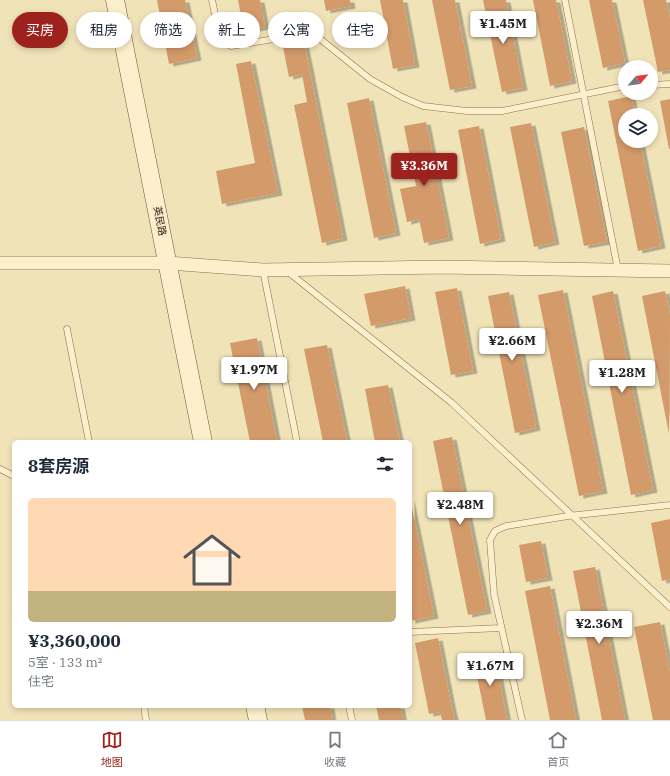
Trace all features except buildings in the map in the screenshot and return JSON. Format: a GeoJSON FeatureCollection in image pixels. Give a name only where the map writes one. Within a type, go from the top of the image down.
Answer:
{"type":"FeatureCollection","features":[{"type":"Feature","properties":{"kind":"street","name":"英民路"},"geometry":{"type":"LineString","coordinates":[[115,0],[203,440]]}},
{"type":"Feature","properties":{"kind":"street"},"geometry":{"type":"LineString","coordinates":[[0,263],[168,264],[263,270],[443,267],[670,271]]}},
{"type":"Feature","properties":{"kind":"street"},"geometry":{"type":"LineString","coordinates":[[256,708],[258,720]]}},
{"type":"Feature","properties":{"kind":"lane"},"geometry":{"type":"LineString","coordinates":[[212,0],[218,32],[224,42],[231,46],[306,34],[318,38],[370,78],[402,97],[423,106],[467,112],[502,111],[618,87]]}},
{"type":"Feature","properties":{"kind":"lane"},"geometry":{"type":"LineString","coordinates":[[565,0],[618,270]]}},
{"type":"Feature","properties":{"kind":"lane"},"geometry":{"type":"LineString","coordinates":[[658,85],[670,84]]}},
{"type":"Feature","properties":{"kind":"lane"},"geometry":{"type":"LineString","coordinates":[[263,270],[297,440]]}},
{"type":"Feature","properties":{"kind":"lane"},"geometry":{"type":"LineString","coordinates":[[286,270],[452,403],[670,607]]}},
{"type":"Feature","properties":{"kind":"lane"},"geometry":{"type":"LineString","coordinates":[[67,329],[89,440]]}},
{"type":"Feature","properties":{"kind":"lane"},"geometry":{"type":"LineString","coordinates":[[0,469],[12,475]]}},
{"type":"Feature","properties":{"kind":"lane"},"geometry":{"type":"LineString","coordinates":[[522,720],[494,594],[490,540],[495,531],[506,526],[572,516],[670,505]]}},
{"type":"Feature","properties":{"kind":"lane"},"geometry":{"type":"LineString","coordinates":[[412,632],[501,628]]}},
{"type":"Feature","properties":{"kind":"lane"},"geometry":{"type":"LineString","coordinates":[[144,708],[146,720]]}},
{"type":"Feature","properties":{"kind":"lane"},"geometry":{"type":"LineString","coordinates":[[349,708],[352,720]]}}]}
